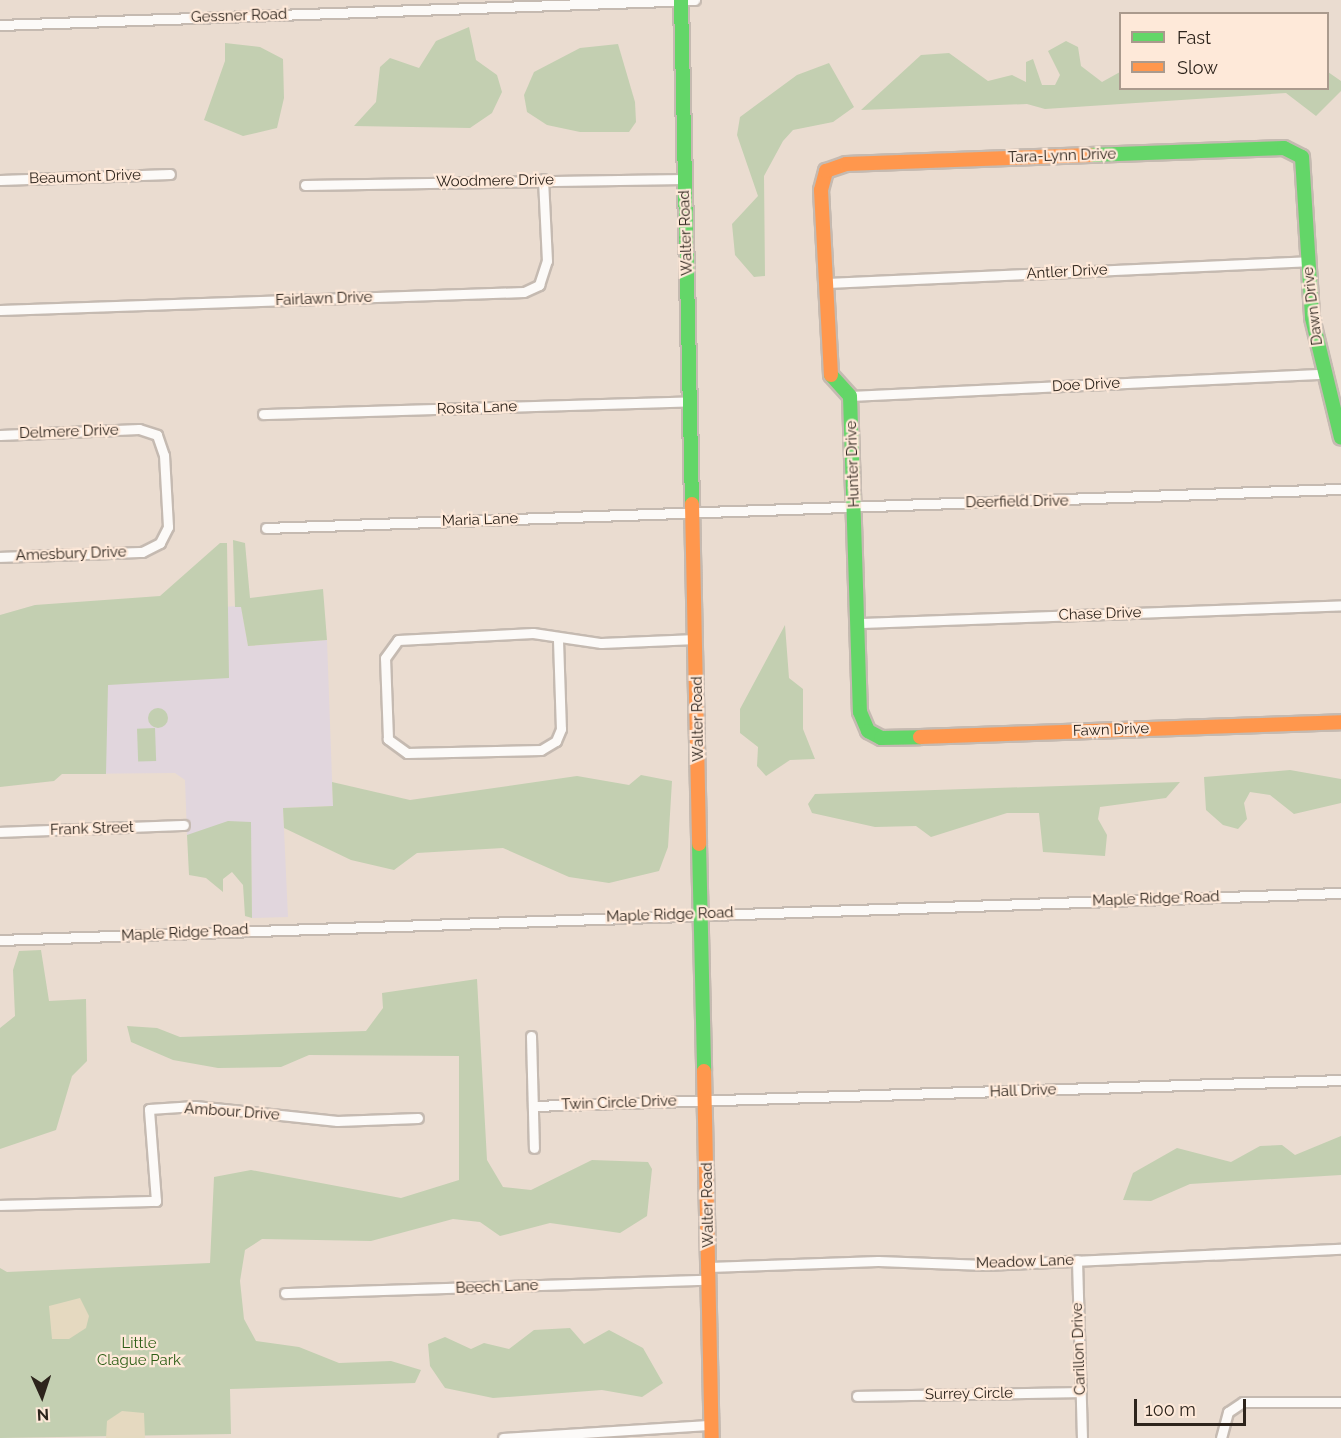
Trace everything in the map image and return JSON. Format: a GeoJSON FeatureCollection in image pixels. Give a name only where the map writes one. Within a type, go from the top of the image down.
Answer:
{"type":"FeatureCollection","features":[{"type":"Feature","properties":{"kind":"street","name":"Walter Road"},"geometry":{"type":"LineString","coordinates":[[681,0],[712,1432]]}},
{"type":"Feature","properties":{"kind":"street","name":"Gessner Road"},"geometry":{"type":"LineString","coordinates":[[0,25],[422,5],[694,0]]}},
{"type":"Feature","properties":{"kind":"street","name":"Tara-Lynn Drive"},"geometry":{"type":"LineString","coordinates":[[826,283],[821,190],[826,171],[846,164],[1284,148],[1302,157],[1306,171]]}},
{"type":"Feature","properties":{"kind":"street","name":"Dawn Drive"},"geometry":{"type":"LineString","coordinates":[[1306,171],[1308,261],[1323,374],[1341,438]]}},
{"type":"Feature","properties":{"kind":"street","name":"Beaumont Drive"},"geometry":{"type":"LineString","coordinates":[[0,180],[170,174]]}},
{"type":"Feature","properties":{"kind":"street","name":"Woodmere Drive"},"geometry":{"type":"LineString","coordinates":[[305,185],[543,179],[684,179]]}},
{"type":"Feature","properties":{"kind":"street","name":"Fairlawn Drive"},"geometry":{"type":"LineString","coordinates":[[0,310],[524,292],[539,285],[547,261],[543,179]]}},
{"type":"Feature","properties":{"kind":"street","name":"Antler Drive"},"geometry":{"type":"LineString","coordinates":[[826,283],[1308,261]]}},
{"type":"Feature","properties":{"kind":"street"},"geometry":{"type":"LineString","coordinates":[[826,283],[830,374],[850,396]]}},
{"type":"Feature","properties":{"kind":"street","name":"Doe Drive"},"geometry":{"type":"LineString","coordinates":[[850,396],[1323,374]]}},
{"type":"Feature","properties":{"kind":"street","name":"Hunter Drive"},"geometry":{"type":"LineString","coordinates":[[850,396],[860,623],[860,712],[868,730],[881,738]]}},
{"type":"Feature","properties":{"kind":"street","name":"Rosita Lane"},"geometry":{"type":"LineString","coordinates":[[263,414],[690,401]]}},
{"type":"Feature","properties":{"kind":"street","name":"Delmere Drive"},"geometry":{"type":"LineString","coordinates":[[0,435],[139,429],[157,435],[165,455],[168,527],[160,543],[142,552]]}},
{"type":"Feature","properties":{"kind":"street","name":"Deerfield Drive"},"geometry":{"type":"LineString","coordinates":[[693,513],[854,505],[986,505],[1341,489]]}},
{"type":"Feature","properties":{"kind":"street","name":"Maria Lane"},"geometry":{"type":"LineString","coordinates":[[266,528],[693,513]]}},
{"type":"Feature","properties":{"kind":"street","name":"Amesbury Drive"},"geometry":{"type":"LineString","coordinates":[[0,557],[142,552]]}},
{"type":"Feature","properties":{"kind":"street","name":"Chase Drive"},"geometry":{"type":"LineString","coordinates":[[860,623],[1341,605]]}},
{"type":"Feature","properties":{"kind":"street"},"geometry":{"type":"LineString","coordinates":[[558,640],[561,729],[556,741],[541,750],[407,753],[388,739],[386,658],[398,640],[533,633],[558,640],[696,639]]}},
{"type":"Feature","properties":{"kind":"street","name":"Fawn Drive"},"geometry":{"type":"LineString","coordinates":[[881,738],[1341,722]]}},
{"type":"Feature","properties":{"kind":"street","name":"Frank Street"},"geometry":{"type":"LineString","coordinates":[[0,832],[184,825]]}},
{"type":"Feature","properties":{"kind":"street","name":"Maple Ridge Road"},"geometry":{"type":"LineString","coordinates":[[0,940],[1341,893]]}},
{"type":"Feature","properties":{"kind":"street"},"geometry":{"type":"LineString","coordinates":[[531,1036],[534,1148]]}},
{"type":"Feature","properties":{"kind":"street","name":"Hall Drive"},"geometry":{"type":"LineString","coordinates":[[706,1102],[1341,1080]]}},
{"type":"Feature","properties":{"kind":"street","name":"Twin Circle Drive"},"geometry":{"type":"LineString","coordinates":[[533,1106],[706,1102]]}},
{"type":"Feature","properties":{"kind":"street","name":"Ambour Drive"},"geometry":{"type":"LineString","coordinates":[[0,1205],[156,1201],[149,1109],[195,1106],[337,1121],[418,1118]]}},
{"type":"Feature","properties":{"kind":"street","name":"Meadow Lane"},"geometry":{"type":"LineString","coordinates":[[709,1274],[1341,1249]]}},
{"type":"Feature","properties":{"kind":"street","name":"Carillon Drive"},"geometry":{"type":"LineString","coordinates":[[1077,1260],[1082,1438]]}},
{"type":"Feature","properties":{"kind":"street","name":"Beech Lane"},"geometry":{"type":"LineString","coordinates":[[285,1293],[709,1274]]}},
{"type":"Feature","properties":{"kind":"street","name":"Surrey Circle"},"geometry":{"type":"LineString","coordinates":[[857,1396],[1080,1392]]}},
{"type":"Feature","properties":{"kind":"street"},"geometry":{"type":"LineString","coordinates":[[1221,1438],[1228,1412],[1243,1402],[1341,1402]]}},
{"type":"Feature","properties":{"kind":"street"},"geometry":{"type":"LineString","coordinates":[[503,1438],[712,1432]]}},
{"type":"Feature","properties":{"kind":"shaded area"},"geometry":{"type":"Polygon","coordinates":[[[241,606],[248,646],[327,640],[333,806],[283,808],[288,917],[252,918],[251,831],[187,835],[185,780],[175,773],[62,774],[59,615],[241,606]]]}},
{"type":"Feature","properties":{"kind":"green space"},"geometry":{"type":"Polygon","coordinates":[[[469,27],[476,60],[497,75],[502,92],[492,113],[470,128],[354,126],[376,102],[380,67],[390,58],[419,68],[436,41],[469,27]]]}},
{"type":"Feature","properties":{"kind":"green space"},"geometry":{"type":"Polygon","coordinates":[[[1066,41],[1078,47],[1081,66],[1102,82],[1119,73],[1119,90],[1329,90],[1329,73],[1341,81],[1341,91],[1316,116],[1286,93],[1045,109],[1027,104],[861,110],[921,55],[949,53],[988,81],[1012,75],[1026,82],[1026,62],[1033,59],[1042,85],[1055,85],[1060,75],[1048,51],[1066,41]]]}},
{"type":"Feature","properties":{"kind":"green space"},"geometry":{"type":"Polygon","coordinates":[[[225,43],[260,47],[283,59],[284,98],[277,128],[243,136],[204,120],[225,61],[225,43]]]}},
{"type":"Feature","properties":{"kind":"green space"},"geometry":{"type":"Polygon","coordinates":[[[618,44],[635,102],[636,122],[629,132],[580,132],[547,125],[527,112],[524,95],[534,72],[580,48],[618,44]]]}},
{"type":"Feature","properties":{"kind":"green space"},"geometry":{"type":"Polygon","coordinates":[[[829,63],[854,107],[833,122],[793,130],[783,141],[764,176],[765,276],[754,277],[735,255],[732,224],[758,196],[737,135],[740,117],[797,75],[829,63]]]}},
{"type":"Feature","properties":{"kind":"green space"},"geometry":{"type":"Polygon","coordinates":[[[233,540],[245,543],[250,598],[323,589],[327,640],[248,646],[241,607],[235,607],[233,540]]]}},
{"type":"Feature","properties":{"kind":"green space"},"geometry":{"type":"Polygon","coordinates":[[[220,543],[227,543],[229,678],[108,685],[106,774],[62,774],[54,781],[0,787],[0,615],[35,605],[160,596],[220,543]]]}},
{"type":"Feature","properties":{"kind":"green space"},"geometry":{"type":"Polygon","coordinates":[[[785,625],[789,678],[803,689],[803,729],[815,759],[790,760],[766,776],[757,766],[758,747],[740,733],[740,709],[785,625]]]}},
{"type":"Feature","properties":{"kind":"green space"},"geometry":{"type":"Polygon","coordinates":[[[158,708],[165,711],[168,718],[165,725],[158,728],[151,725],[148,718],[151,711],[158,708]]]}},
{"type":"Feature","properties":{"kind":"green space"},"geometry":{"type":"Polygon","coordinates":[[[155,728],[156,761],[138,762],[137,729],[155,728]]]}},
{"type":"Feature","properties":{"kind":"green space"},"geometry":{"type":"Polygon","coordinates":[[[1290,770],[1341,779],[1341,803],[1294,814],[1270,795],[1250,792],[1244,803],[1247,819],[1238,829],[1223,825],[1206,810],[1204,777],[1290,770]]]}},
{"type":"Feature","properties":{"kind":"green space"},"geometry":{"type":"Polygon","coordinates":[[[641,775],[672,781],[668,847],[659,871],[609,883],[569,877],[503,848],[417,853],[394,870],[351,860],[284,828],[283,808],[333,806],[332,782],[410,800],[577,776],[629,785],[641,775]]]}},
{"type":"Feature","properties":{"kind":"green space"},"geometry":{"type":"Polygon","coordinates":[[[1180,782],[1166,798],[1100,807],[1098,819],[1107,835],[1105,856],[1043,852],[1039,813],[1007,813],[931,837],[916,826],[875,827],[812,813],[808,804],[815,794],[1180,782]]]}},
{"type":"Feature","properties":{"kind":"green space"},"geometry":{"type":"Polygon","coordinates":[[[228,821],[251,822],[252,918],[245,916],[243,885],[232,872],[223,879],[223,892],[206,878],[189,875],[187,835],[228,821]]]}},
{"type":"Feature","properties":{"kind":"green space"},"geometry":{"type":"Polygon","coordinates":[[[41,950],[49,1001],[86,999],[87,1061],[72,1076],[56,1130],[0,1149],[0,1028],[15,1016],[13,970],[19,951],[41,950]]]}},
{"type":"Feature","properties":{"kind":"green space","name":"Little Clague Park"},"geometry":{"type":"Polygon","coordinates":[[[477,979],[487,1160],[503,1187],[531,1190],[592,1160],[648,1162],[652,1169],[647,1216],[620,1233],[550,1223],[500,1236],[480,1222],[453,1219],[371,1241],[262,1239],[245,1250],[240,1281],[244,1319],[256,1341],[299,1347],[339,1363],[391,1361],[421,1370],[415,1383],[230,1389],[231,1434],[0,1438],[0,1268],[7,1272],[210,1263],[214,1177],[251,1170],[401,1198],[459,1180],[459,1056],[309,1055],[281,1067],[218,1068],[173,1060],[131,1042],[127,1026],[157,1028],[180,1037],[366,1031],[383,1008],[382,993],[477,979]]]}},
{"type":"Feature","properties":{"kind":"green space"},"geometry":{"type":"Polygon","coordinates":[[[1341,1136],[1341,1175],[1190,1184],[1151,1201],[1123,1200],[1133,1173],[1177,1148],[1231,1162],[1260,1146],[1282,1145],[1295,1155],[1341,1136]]]}},
{"type":"Feature","properties":{"kind":"green space"},"geometry":{"type":"Polygon","coordinates":[[[570,1328],[584,1344],[609,1330],[643,1348],[663,1383],[642,1397],[602,1390],[493,1398],[445,1388],[430,1366],[428,1344],[445,1337],[471,1349],[484,1343],[509,1349],[534,1330],[570,1328]]]}},
{"type":"Feature","properties":{"kind":"sand"},"geometry":{"type":"Polygon","coordinates":[[[80,1298],[89,1316],[86,1328],[69,1339],[52,1339],[49,1306],[80,1298]]]}},
{"type":"Feature","properties":{"kind":"sand"},"geometry":{"type":"Polygon","coordinates":[[[122,1411],[144,1413],[145,1438],[106,1438],[107,1421],[122,1411]]]}},
{"type":"Feature","properties":{"kind":"traffic: fast"},"geometry":{"type":"LineString","coordinates":[[681,0],[692,504]]}},
{"type":"Feature","properties":{"kind":"traffic: fast"},"geometry":{"type":"LineString","coordinates":[[1090,155],[1284,148],[1302,157],[1312,318],[1341,438]]}},
{"type":"Feature","properties":{"kind":"traffic: fast"},"geometry":{"type":"LineString","coordinates":[[831,375],[850,396],[860,712],[868,731],[881,738],[920,737]]}},
{"type":"Feature","properties":{"kind":"traffic: fast"},"geometry":{"type":"LineString","coordinates":[[699,844],[704,1071]]}},
{"type":"Feature","properties":{"kind":"traffic: slow"},"geometry":{"type":"LineString","coordinates":[[831,375],[821,190],[826,171],[846,164],[1090,155]]}},
{"type":"Feature","properties":{"kind":"traffic: slow"},"geometry":{"type":"LineString","coordinates":[[692,504],[699,844]]}},
{"type":"Feature","properties":{"kind":"traffic: slow"},"geometry":{"type":"LineString","coordinates":[[920,737],[1341,722]]}},
{"type":"Feature","properties":{"kind":"traffic: slow"},"geometry":{"type":"LineString","coordinates":[[704,1071],[712,1438]]}}]}
